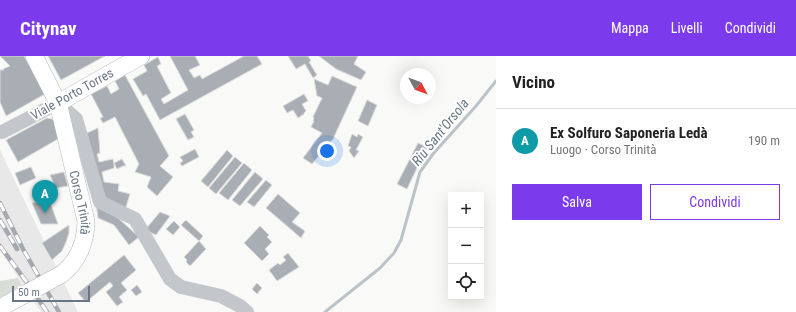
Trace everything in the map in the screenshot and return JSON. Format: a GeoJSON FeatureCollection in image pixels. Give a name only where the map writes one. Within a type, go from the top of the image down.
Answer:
{"type":"FeatureCollection","features":[{"type":"Feature","properties":{"kind":"main road","name":"Corso Trinità"},"geometry":{"type":"LineString","coordinates":[[0,308],[62,274],[78,256],[84,239],[86,221],[58,103],[34,56]]}},
{"type":"Feature","properties":{"kind":"main road","name":"Viale Porto Torres"},"geometry":{"type":"LineString","coordinates":[[58,103],[141,56]]}},
{"type":"Feature","properties":{"kind":"street","name":"Viale Porto Torres"},"geometry":{"type":"LineString","coordinates":[[2,132],[58,103]]}},
{"type":"Feature","properties":{"kind":"street"},"geometry":{"type":"LineString","coordinates":[[58,103],[76,119],[100,202],[135,219],[170,279],[181,287],[220,296],[240,306],[247,312]]}},
{"type":"Feature","properties":{"kind":"shaded area"},"geometry":{"type":"Polygon","coordinates":[[[0,149],[78,312],[41,312],[0,250],[0,149]]]}},
{"type":"Feature","properties":{"kind":"shaded area"},"geometry":{"type":"Polygon","coordinates":[[[18,278],[22,285],[0,299],[0,281],[18,278]]]}},
{"type":"Feature","properties":{"kind":"building"},"geometry":{"type":"Polygon","coordinates":[[[0,56],[24,56],[45,94],[6,116],[0,102],[0,70],[4,70],[3,69],[10,66],[0,56]]]}},
{"type":"Feature","properties":{"kind":"building"},"geometry":{"type":"Polygon","coordinates":[[[48,56],[105,56],[61,80],[48,56]]]}},
{"type":"Feature","properties":{"kind":"building"},"geometry":{"type":"Polygon","coordinates":[[[170,56],[195,56],[200,65],[189,70],[194,78],[200,75],[202,79],[244,56],[257,56],[262,64],[160,120],[146,94],[143,96],[133,79],[147,71],[144,65],[158,57],[161,64],[157,66],[171,93],[161,99],[164,104],[188,90],[170,56]]]}},
{"type":"Feature","properties":{"kind":"building"},"geometry":{"type":"Polygon","coordinates":[[[288,56],[308,56],[311,61],[309,62],[317,75],[313,78],[305,64],[296,69],[288,56]]]}},
{"type":"Feature","properties":{"kind":"building"},"geometry":{"type":"Polygon","coordinates":[[[319,56],[358,56],[354,64],[366,72],[361,80],[336,69],[319,56]]]}},
{"type":"Feature","properties":{"kind":"building"},"geometry":{"type":"Polygon","coordinates":[[[125,75],[169,156],[160,166],[173,177],[157,196],[147,187],[151,177],[135,172],[139,164],[115,117],[103,123],[100,118],[103,117],[91,94],[107,86],[111,94],[119,89],[115,81],[125,75]]]}},
{"type":"Feature","properties":{"kind":"building"},"geometry":{"type":"Polygon","coordinates":[[[332,76],[357,87],[333,139],[312,164],[303,158],[322,133],[311,127],[314,121],[313,117],[322,98],[317,96],[314,79],[328,85],[332,76]]]}},
{"type":"Feature","properties":{"kind":"building"},"geometry":{"type":"Polygon","coordinates":[[[304,94],[308,101],[302,104],[306,111],[304,114],[298,118],[293,110],[287,113],[283,106],[304,94]]]}},
{"type":"Feature","properties":{"kind":"building"},"geometry":{"type":"Polygon","coordinates":[[[367,100],[377,105],[368,126],[358,121],[367,100]]]}},
{"type":"Feature","properties":{"kind":"building"},"geometry":{"type":"Polygon","coordinates":[[[185,114],[194,130],[191,132],[194,137],[188,140],[176,119],[185,114]]]}},
{"type":"Feature","properties":{"kind":"building"},"geometry":{"type":"Polygon","coordinates":[[[47,118],[52,119],[55,122],[58,139],[18,162],[6,140],[47,118]]]}},
{"type":"Feature","properties":{"kind":"building"},"geometry":{"type":"Polygon","coordinates":[[[98,128],[100,153],[97,154],[99,162],[113,159],[114,165],[114,168],[102,172],[104,182],[119,184],[118,191],[130,194],[125,210],[101,197],[87,133],[98,128]]]}},
{"type":"Feature","properties":{"kind":"building"},"geometry":{"type":"Polygon","coordinates":[[[352,134],[357,137],[358,134],[363,137],[356,150],[359,151],[354,158],[349,151],[351,147],[348,146],[352,134]]]}},
{"type":"Feature","properties":{"kind":"building"},"geometry":{"type":"Polygon","coordinates":[[[418,143],[427,147],[407,189],[397,184],[418,143]]]}},
{"type":"Feature","properties":{"kind":"building"},"geometry":{"type":"Polygon","coordinates":[[[195,149],[199,157],[182,166],[180,163],[183,161],[180,157],[195,149]]]}},
{"type":"Feature","properties":{"kind":"building"},"geometry":{"type":"Polygon","coordinates":[[[227,150],[233,156],[208,187],[201,181],[227,150]]]}},
{"type":"Feature","properties":{"kind":"building"},"geometry":{"type":"Polygon","coordinates":[[[235,157],[242,163],[216,194],[209,188],[235,157]]]}},
{"type":"Feature","properties":{"kind":"building"},"geometry":{"type":"Polygon","coordinates":[[[122,159],[126,166],[117,169],[114,163],[122,159]]]}},
{"type":"Feature","properties":{"kind":"building"},"geometry":{"type":"Polygon","coordinates":[[[244,163],[252,170],[228,200],[219,193],[244,163]]]}},
{"type":"Feature","properties":{"kind":"building"},"geometry":{"type":"Polygon","coordinates":[[[31,167],[36,178],[20,185],[15,173],[31,167]]]}},
{"type":"Feature","properties":{"kind":"building"},"geometry":{"type":"Polygon","coordinates":[[[64,172],[68,186],[56,188],[50,175],[64,172]]]}},
{"type":"Feature","properties":{"kind":"building"},"geometry":{"type":"Polygon","coordinates":[[[255,172],[263,179],[240,206],[232,200],[255,172]]]}},
{"type":"Feature","properties":{"kind":"building"},"geometry":{"type":"Polygon","coordinates":[[[266,180],[272,185],[254,207],[247,202],[266,180]]]}},
{"type":"Feature","properties":{"kind":"building"},"geometry":{"type":"Polygon","coordinates":[[[278,194],[300,213],[292,222],[305,231],[301,238],[266,208],[278,194]]]}},
{"type":"Feature","properties":{"kind":"building"},"geometry":{"type":"Polygon","coordinates":[[[50,202],[58,224],[41,224],[32,203],[50,202]]]}},
{"type":"Feature","properties":{"kind":"building"},"geometry":{"type":"Polygon","coordinates":[[[96,203],[118,218],[139,237],[129,245],[114,225],[98,218],[96,203]]]}},
{"type":"Feature","properties":{"kind":"building"},"geometry":{"type":"Polygon","coordinates":[[[160,212],[170,216],[156,235],[145,230],[160,212]]]}},
{"type":"Feature","properties":{"kind":"building"},"geometry":{"type":"Polygon","coordinates":[[[186,220],[203,236],[199,241],[181,225],[186,220]]]}},
{"type":"Feature","properties":{"kind":"building"},"geometry":{"type":"Polygon","coordinates":[[[174,221],[180,227],[173,235],[166,229],[174,221]]]}},
{"type":"Feature","properties":{"kind":"building"},"geometry":{"type":"Polygon","coordinates":[[[69,225],[69,233],[62,251],[52,260],[42,243],[69,225]]]}},
{"type":"Feature","properties":{"kind":"building"},"geometry":{"type":"Polygon","coordinates":[[[260,226],[269,235],[267,237],[272,242],[265,249],[269,254],[262,261],[244,243],[260,226]]]}},
{"type":"Feature","properties":{"kind":"building"},"geometry":{"type":"Polygon","coordinates":[[[199,241],[206,249],[190,266],[184,257],[199,241]]]}},
{"type":"Feature","properties":{"kind":"building"},"geometry":{"type":"Polygon","coordinates":[[[288,253],[299,267],[277,281],[269,270],[278,263],[280,265],[286,260],[283,257],[288,253]]]}},
{"type":"Feature","properties":{"kind":"building"},"geometry":{"type":"Polygon","coordinates":[[[124,255],[136,270],[121,283],[127,290],[119,297],[123,302],[117,306],[106,292],[113,286],[110,282],[86,302],[78,293],[124,255]]]}},
{"type":"Feature","properties":{"kind":"building"},"geometry":{"type":"Polygon","coordinates":[[[257,283],[262,288],[257,294],[252,289],[257,283]]]}},
{"type":"Feature","properties":{"kind":"building"},"geometry":{"type":"Polygon","coordinates":[[[137,285],[142,292],[136,296],[131,290],[137,285]]]}},
{"type":"Feature","properties":{"kind":"waterway","name":"Riu Sant'Orsola"},"geometry":{"type":"LineString","coordinates":[[325,312],[380,268],[394,253],[401,240],[420,172],[433,154],[496,81]]}},
{"type":"Feature","properties":{"kind":"railway"},"geometry":{"type":"LineString","coordinates":[[0,203],[23,249],[59,312]]}},
{"type":"Feature","properties":{"kind":"railway"},"geometry":{"type":"LineString","coordinates":[[0,220],[17,249]]}},
{"type":"Feature","properties":{"kind":"railway"},"geometry":{"type":"LineString","coordinates":[[0,246],[47,312]]}},
{"type":"Feature","properties":{"kind":"place","name":"Ex Solfuro Saponeria Ledà"},"geometry":{"type":"Point","coordinates":[45,213]}}]}
